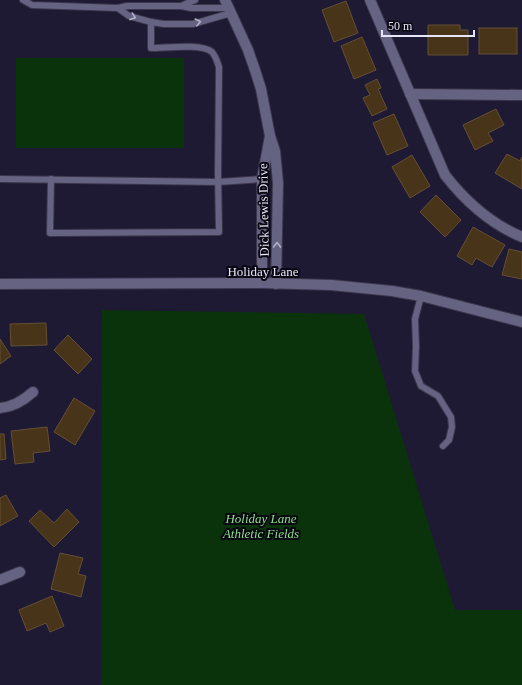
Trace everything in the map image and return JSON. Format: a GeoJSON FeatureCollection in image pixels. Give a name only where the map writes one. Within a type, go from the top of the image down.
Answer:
{"type":"FeatureCollection","features":[{"type":"Feature","properties":{"kind":"street"},"geometry":{"type":"LineString","coordinates":[[370,0],[445,175],[481,213],[505,230],[522,238]]}},
{"type":"Feature","properties":{"kind":"street","name":"Dick Lewis Drive"},"geometry":{"type":"LineString","coordinates":[[228,7],[248,50],[255,70],[262,95],[270,136],[275,151],[278,183],[276,284]]}},
{"type":"Feature","properties":{"kind":"street"},"geometry":{"type":"LineString","coordinates":[[410,94],[522,95]]}},
{"type":"Feature","properties":{"kind":"street","name":"Dick Lewis Drive"},"geometry":{"type":"LineString","coordinates":[[262,283],[262,179],[270,136]]}},
{"type":"Feature","properties":{"kind":"street","name":"Holiday Lane"},"geometry":{"type":"LineString","coordinates":[[0,284],[262,283],[331,285],[358,287],[421,296],[522,322]]}},
{"type":"Feature","properties":{"kind":"street"},"geometry":{"type":"LineString","coordinates":[[0,408],[9,407],[24,400],[33,392]]}},
{"type":"Feature","properties":{"kind":"street"},"geometry":{"type":"LineString","coordinates":[[0,580],[20,572]]}},
{"type":"Feature","properties":{"kind":"lane"},"geometry":{"type":"LineString","coordinates":[[23,0],[32,5],[118,8],[127,6],[181,6],[191,8],[228,7]]}},
{"type":"Feature","properties":{"kind":"lane"},"geometry":{"type":"LineString","coordinates":[[181,6],[195,0]]}},
{"type":"Feature","properties":{"kind":"lane"},"geometry":{"type":"LineString","coordinates":[[118,8],[129,16],[151,22],[164,24],[193,24],[228,7]]}},
{"type":"Feature","properties":{"kind":"lane"},"geometry":{"type":"LineString","coordinates":[[51,179],[50,233],[220,232],[218,182],[219,67],[216,58],[211,51],[202,48],[152,48],[151,22]]}},
{"type":"Feature","properties":{"kind":"lane"},"geometry":{"type":"LineString","coordinates":[[0,179],[218,182],[262,179]]}},
{"type":"Feature","properties":{"kind":"lane"},"geometry":{"type":"LineString","coordinates":[[421,296],[415,319],[415,371],[421,386],[438,396],[451,417],[451,433],[449,440],[443,446]]}},
{"type":"Feature","properties":{"kind":"green space"},"geometry":{"type":"Polygon","coordinates":[[[16,58],[184,58],[184,148],[16,148],[16,58]]]}},
{"type":"Feature","properties":{"kind":"green space","name":"Holiday Lane Athletic Fields"},"geometry":{"type":"Polygon","coordinates":[[[102,310],[364,314],[455,610],[522,610],[522,685],[101,685],[102,310]]]}},
{"type":"Feature","properties":{"kind":"building"},"geometry":{"type":"Polygon","coordinates":[[[346,1],[358,33],[334,42],[322,10],[346,1]]]}},
{"type":"Feature","properties":{"kind":"building"},"geometry":{"type":"Polygon","coordinates":[[[428,25],[460,25],[460,30],[468,30],[468,55],[428,55],[428,25]]]}},
{"type":"Feature","properties":{"kind":"building"},"geometry":{"type":"Polygon","coordinates":[[[479,28],[517,28],[517,54],[479,54],[479,28]]]}},
{"type":"Feature","properties":{"kind":"building"},"geometry":{"type":"Polygon","coordinates":[[[362,37],[376,70],[354,79],[341,46],[362,37]]]}},
{"type":"Feature","properties":{"kind":"building"},"geometry":{"type":"Polygon","coordinates":[[[377,79],[381,88],[378,89],[387,109],[372,116],[363,98],[370,95],[365,85],[377,79]]]}},
{"type":"Feature","properties":{"kind":"building"},"geometry":{"type":"Polygon","coordinates":[[[496,109],[504,125],[488,133],[493,141],[475,150],[463,125],[496,109]]]}},
{"type":"Feature","properties":{"kind":"building"},"geometry":{"type":"Polygon","coordinates":[[[394,114],[408,146],[387,155],[373,123],[394,114]]]}},
{"type":"Feature","properties":{"kind":"building"},"geometry":{"type":"Polygon","coordinates":[[[507,154],[520,161],[522,157],[522,189],[495,173],[507,154]]]}},
{"type":"Feature","properties":{"kind":"building"},"geometry":{"type":"Polygon","coordinates":[[[412,155],[430,186],[410,198],[392,167],[412,155]]]}},
{"type":"Feature","properties":{"kind":"building"},"geometry":{"type":"Polygon","coordinates":[[[436,195],[461,220],[445,237],[420,212],[436,195]]]}},
{"type":"Feature","properties":{"kind":"building"},"geometry":{"type":"Polygon","coordinates":[[[473,227],[505,245],[492,267],[476,258],[472,265],[457,256],[473,227]]]}},
{"type":"Feature","properties":{"kind":"building"},"geometry":{"type":"Polygon","coordinates":[[[509,249],[522,252],[522,279],[502,275],[509,249]]]}},
{"type":"Feature","properties":{"kind":"building"},"geometry":{"type":"Polygon","coordinates":[[[46,323],[47,345],[11,346],[10,324],[46,323]]]}},
{"type":"Feature","properties":{"kind":"building"},"geometry":{"type":"Polygon","coordinates":[[[68,335],[92,359],[78,374],[54,350],[68,335]]]}},
{"type":"Feature","properties":{"kind":"building"},"geometry":{"type":"Polygon","coordinates":[[[0,339],[11,356],[0,364],[0,339]]]}},
{"type":"Feature","properties":{"kind":"building"},"geometry":{"type":"Polygon","coordinates":[[[74,398],[95,411],[75,445],[54,432],[74,398]]]}},
{"type":"Feature","properties":{"kind":"building"},"geometry":{"type":"Polygon","coordinates":[[[47,427],[50,451],[33,453],[34,462],[15,464],[11,431],[47,427]]]}},
{"type":"Feature","properties":{"kind":"building"},"geometry":{"type":"Polygon","coordinates":[[[0,434],[4,434],[6,459],[0,460],[0,434]]]}},
{"type":"Feature","properties":{"kind":"building"},"geometry":{"type":"Polygon","coordinates":[[[6,495],[18,516],[0,526],[0,498],[6,495]]]}},
{"type":"Feature","properties":{"kind":"building"},"geometry":{"type":"Polygon","coordinates":[[[67,509],[79,522],[54,547],[29,521],[40,510],[54,523],[67,509]]]}},
{"type":"Feature","properties":{"kind":"building"},"geometry":{"type":"Polygon","coordinates":[[[60,553],[83,558],[78,574],[86,576],[81,597],[51,589],[60,553]]]}},
{"type":"Feature","properties":{"kind":"building"},"geometry":{"type":"Polygon","coordinates":[[[52,596],[64,626],[50,632],[46,623],[27,631],[19,610],[52,596]]]}}]}
